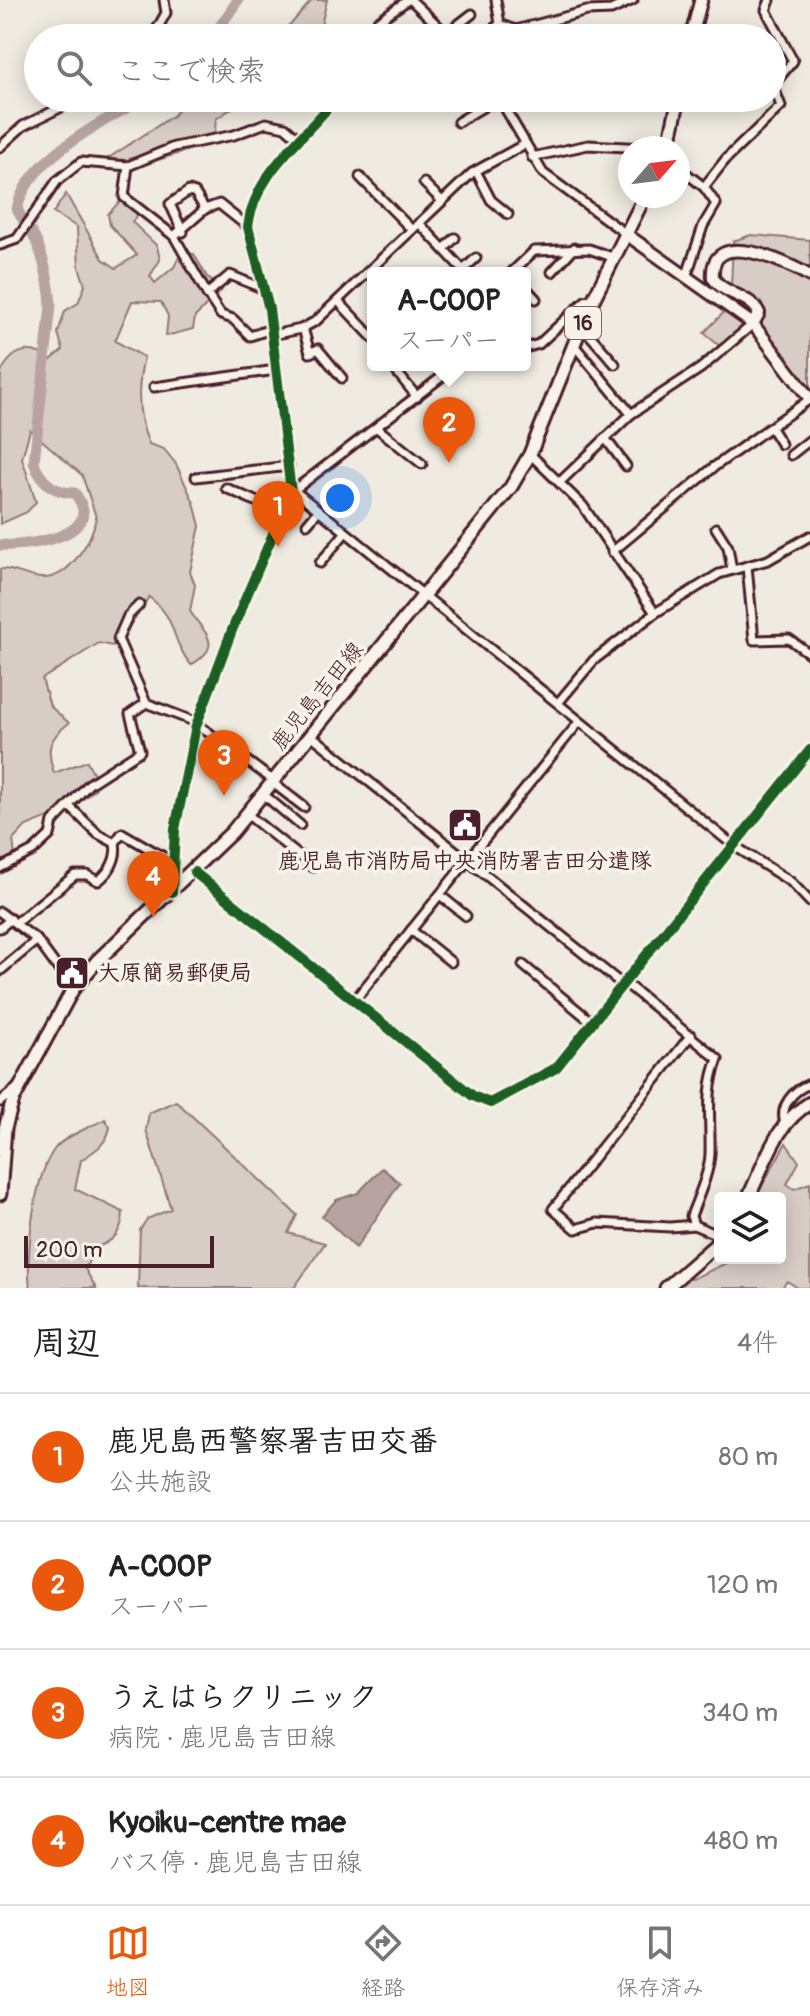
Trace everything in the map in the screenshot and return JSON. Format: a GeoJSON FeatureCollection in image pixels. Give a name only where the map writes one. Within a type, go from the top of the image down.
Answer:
{"type":"FeatureCollection","features":[{"type":"Feature","properties":{"kind":"main road"},"geometry":{"type":"LineString","coordinates":[[695,24],[701,0]]}},
{"type":"Feature","properties":{"kind":"main road"},"geometry":{"type":"LineString","coordinates":[[671,136],[676,112]]}},
{"type":"Feature","properties":{"kind":"main road","name":"鹿児島吉田線"},"geometry":{"type":"LineString","coordinates":[[0,1194],[5,1128],[19,1087],[73,989],[97,961],[194,872],[247,814],[511,487],[530,454],[593,299],[639,208]]}},
{"type":"Feature","properties":{"kind":"main road"},"geometry":{"type":"LineString","coordinates":[[751,1192],[785,1124],[810,1103]]}},
{"type":"Feature","properties":{"kind":"main road"},"geometry":{"type":"LineString","coordinates":[[666,1288],[714,1244]]}},
{"type":"Feature","properties":{"kind":"street"},"geometry":{"type":"LineString","coordinates":[[160,24],[166,13],[164,0]]}},
{"type":"Feature","properties":{"kind":"street"},"geometry":{"type":"LineString","coordinates":[[376,24],[409,0],[434,24]]}},
{"type":"Feature","properties":{"kind":"street"},"geometry":{"type":"LineString","coordinates":[[496,0],[500,24]]}},
{"type":"Feature","properties":{"kind":"street"},"geometry":{"type":"LineString","coordinates":[[538,24],[587,11],[611,10],[633,0]]}},
{"type":"Feature","properties":{"kind":"street"},"geometry":{"type":"LineString","coordinates":[[770,0],[766,10],[773,24]]}},
{"type":"Feature","properties":{"kind":"street"},"geometry":{"type":"LineString","coordinates":[[462,24],[472,14]]}},
{"type":"Feature","properties":{"kind":"street"},"geometry":{"type":"LineString","coordinates":[[786,48],[793,61],[786,69]]}},
{"type":"Feature","properties":{"kind":"street"},"geometry":{"type":"LineString","coordinates":[[0,147],[23,126],[52,112]]}},
{"type":"Feature","properties":{"kind":"street"},"geometry":{"type":"LineString","coordinates":[[323,112],[253,201],[248,227],[272,332],[293,492],[733,845],[791,882],[810,902]]}},
{"type":"Feature","properties":{"kind":"street"},"geometry":{"type":"LineString","coordinates":[[458,122],[475,112]]}},
{"type":"Feature","properties":{"kind":"street"},"geometry":{"type":"LineString","coordinates":[[507,112],[532,157],[553,183],[753,324],[810,399],[684,490],[612,552]]}},
{"type":"Feature","properties":{"kind":"street"},"geometry":{"type":"LineString","coordinates":[[704,187],[726,159],[775,112]]}},
{"type":"Feature","properties":{"kind":"street"},"geometry":{"type":"LineString","coordinates":[[0,246],[17,239],[57,181],[81,162],[121,169],[174,147],[234,135],[272,122],[299,139]]}},
{"type":"Feature","properties":{"kind":"street"},"geometry":{"type":"LineString","coordinates":[[373,267],[476,171],[525,144]]}},
{"type":"Feature","properties":{"kind":"street"},"geometry":{"type":"LineString","coordinates":[[532,157],[588,145],[618,147]]}},
{"type":"Feature","properties":{"kind":"street"},"geometry":{"type":"LineString","coordinates":[[128,166],[124,197],[174,236],[221,315],[233,319],[250,336],[303,328],[367,273]]}},
{"type":"Feature","properties":{"kind":"street"},"geometry":{"type":"LineString","coordinates":[[476,171],[491,200],[508,214]]}},
{"type":"Feature","properties":{"kind":"street"},"geometry":{"type":"LineString","coordinates":[[686,278],[703,226],[716,204],[704,187],[690,176]]}},
{"type":"Feature","properties":{"kind":"street"},"geometry":{"type":"LineString","coordinates":[[360,177],[412,230]]}},
{"type":"Feature","properties":{"kind":"street"},"geometry":{"type":"LineString","coordinates":[[424,183],[442,201]]}},
{"type":"Feature","properties":{"kind":"street"},"geometry":{"type":"LineString","coordinates":[[183,232],[170,204],[189,191],[195,193],[205,209]]}},
{"type":"Feature","properties":{"kind":"street"},"geometry":{"type":"LineString","coordinates":[[174,236],[183,232],[205,209],[219,204],[248,227]]}},
{"type":"Feature","properties":{"kind":"street"},"geometry":{"type":"LineString","coordinates":[[419,223],[461,267]]}},
{"type":"Feature","properties":{"kind":"street"},"geometry":{"type":"LineString","coordinates":[[444,249],[455,238]]}},
{"type":"Feature","properties":{"kind":"street"},"geometry":{"type":"LineString","coordinates":[[517,267],[534,251],[574,248],[615,258]]}},
{"type":"Feature","properties":{"kind":"street"},"geometry":{"type":"LineString","coordinates":[[552,272],[574,248]]}},
{"type":"Feature","properties":{"kind":"street"},"geometry":{"type":"LineString","coordinates":[[561,481],[631,414],[701,368],[753,324],[759,313],[754,304],[727,293],[713,278],[713,265],[722,254],[735,250],[760,255],[810,276]]}},
{"type":"Feature","properties":{"kind":"street"},"geometry":{"type":"LineString","coordinates":[[468,267],[476,258]]}},
{"type":"Feature","properties":{"kind":"street"},"geometry":{"type":"LineString","coordinates":[[207,294],[230,275],[264,289]]}},
{"type":"Feature","properties":{"kind":"street"},"geometry":{"type":"LineString","coordinates":[[531,294],[536,299]]}},
{"type":"Feature","properties":{"kind":"street"},"geometry":{"type":"LineString","coordinates":[[531,346],[539,344],[585,301],[593,299]]}},
{"type":"Feature","properties":{"kind":"street"},"geometry":{"type":"LineString","coordinates":[[338,301],[367,332]]}},
{"type":"Feature","properties":{"kind":"street"},"geometry":{"type":"LineString","coordinates":[[582,326],[615,364]]}},
{"type":"Feature","properties":{"kind":"street"},"geometry":{"type":"LineString","coordinates":[[303,328],[310,353],[318,349],[342,378]]}},
{"type":"Feature","properties":{"kind":"street"},"geometry":{"type":"LineString","coordinates":[[574,345],[631,414]]}},
{"type":"Feature","properties":{"kind":"street"},"geometry":{"type":"LineString","coordinates":[[154,387],[276,370]]}},
{"type":"Feature","properties":{"kind":"street"},"geometry":{"type":"LineString","coordinates":[[396,371],[417,397]]}},
{"type":"Feature","properties":{"kind":"street"},"geometry":{"type":"LineString","coordinates":[[172,892],[175,829],[196,726],[232,630],[293,492],[450,371]]}},
{"type":"Feature","properties":{"kind":"street"},"geometry":{"type":"LineString","coordinates":[[377,428],[422,464]]}},
{"type":"Feature","properties":{"kind":"street"},"geometry":{"type":"LineString","coordinates":[[771,428],[781,444]]}},
{"type":"Feature","properties":{"kind":"street"},"geometry":{"type":"LineString","coordinates":[[605,438],[626,466]]}},
{"type":"Feature","properties":{"kind":"street"},"geometry":{"type":"LineString","coordinates":[[791,455],[810,440]]}},
{"type":"Feature","properties":{"kind":"street"},"geometry":{"type":"LineString","coordinates":[[530,454],[561,481],[583,506],[655,613]]}},
{"type":"Feature","properties":{"kind":"street"},"geometry":{"type":"LineString","coordinates":[[196,477],[289,466]]}},
{"type":"Feature","properties":{"kind":"street"},"geometry":{"type":"LineString","coordinates":[[226,488],[282,513]]}},
{"type":"Feature","properties":{"kind":"street"},"geometry":{"type":"LineString","coordinates":[[307,524],[318,511]]}},
{"type":"Feature","properties":{"kind":"street"},"geometry":{"type":"LineString","coordinates":[[716,528],[728,547],[732,570]]}},
{"type":"Feature","properties":{"kind":"street"},"geometry":{"type":"LineString","coordinates":[[320,563],[345,533]]}},
{"type":"Feature","properties":{"kind":"street"},"geometry":{"type":"LineString","coordinates":[[558,703],[594,660],[655,613],[732,570],[768,560],[810,536]]}},
{"type":"Feature","properties":{"kind":"street"},"geometry":{"type":"LineString","coordinates":[[747,566],[754,640],[789,639],[810,654]]}},
{"type":"Feature","properties":{"kind":"street"},"geometry":{"type":"LineString","coordinates":[[139,605],[128,616],[118,639],[146,703],[193,721],[304,807]]}},
{"type":"Feature","properties":{"kind":"street"},"geometry":{"type":"LineString","coordinates":[[0,868],[33,851],[50,835],[53,822],[89,784],[140,751],[130,714],[146,703]]}},
{"type":"Feature","properties":{"kind":"street"},"geometry":{"type":"LineString","coordinates":[[354,1001],[579,722]]}},
{"type":"Feature","properties":{"kind":"street"},"geometry":{"type":"LineString","coordinates":[[311,735],[718,1059],[709,1090],[710,1155],[691,1216],[694,1225]]}},
{"type":"Feature","properties":{"kind":"street"},"geometry":{"type":"LineString","coordinates":[[194,872],[473,1096],[490,1103],[549,1074],[810,750]]}},
{"type":"Feature","properties":{"kind":"street"},"geometry":{"type":"LineString","coordinates":[[263,794],[300,825]]}},
{"type":"Feature","properties":{"kind":"street"},"geometry":{"type":"LineString","coordinates":[[69,806],[98,834],[115,843]]}},
{"type":"Feature","properties":{"kind":"street"},"geometry":{"type":"LineString","coordinates":[[247,814],[313,867]]}},
{"type":"Feature","properties":{"kind":"street"},"geometry":{"type":"LineString","coordinates":[[0,928],[75,875],[87,875],[98,881],[105,875],[117,852],[115,843],[122,833],[174,863]]}},
{"type":"Feature","properties":{"kind":"street"},"geometry":{"type":"LineString","coordinates":[[440,895],[466,916]]}},
{"type":"Feature","properties":{"kind":"street"},"geometry":{"type":"LineString","coordinates":[[0,912],[37,940],[73,989]]}},
{"type":"Feature","properties":{"kind":"street"},"geometry":{"type":"LineString","coordinates":[[411,930],[451,962]]}},
{"type":"Feature","properties":{"kind":"street"},"geometry":{"type":"LineString","coordinates":[[0,971],[37,940]]}},
{"type":"Feature","properties":{"kind":"street"},"geometry":{"type":"LineString","coordinates":[[523,965],[593,1023]]}},
{"type":"Feature","properties":{"kind":"street"},"geometry":{"type":"LineString","coordinates":[[691,1035],[553,1209],[576,1229],[597,1223],[670,1227],[694,1225],[714,1235]]}},
{"type":"Feature","properties":{"kind":"street"},"geometry":{"type":"LineString","coordinates":[[785,1124],[783,1111],[791,1096],[810,1084]]}},
{"type":"Feature","properties":{"kind":"street"},"geometry":{"type":"LineString","coordinates":[[0,1102],[19,1087]]}},
{"type":"Feature","properties":{"kind":"shaded area"},"geometry":{"type":"Polygon","coordinates":[[[312,0],[327,0],[321,24],[292,23],[312,0]]]}},
{"type":"Feature","properties":{"kind":"shaded area"},"geometry":{"type":"Polygon","coordinates":[[[176,112],[226,112],[216,119],[214,142],[130,169],[101,163],[176,112]]]}},
{"type":"Feature","properties":{"kind":"shaded area"},"geometry":{"type":"Polygon","coordinates":[[[66,194],[103,259],[116,268],[137,255],[110,225],[108,214],[125,196],[138,214],[132,222],[157,246],[160,260],[150,276],[155,283],[174,267],[181,253],[194,254],[207,277],[222,290],[195,317],[193,329],[166,336],[168,316],[161,302],[132,301],[115,341],[144,357],[139,401],[145,434],[149,444],[164,449],[176,464],[194,503],[200,526],[190,572],[195,585],[190,611],[205,632],[209,644],[202,658],[191,665],[165,613],[149,597],[112,646],[99,643],[42,679],[50,706],[69,723],[51,745],[54,773],[87,761],[97,780],[96,788],[74,807],[26,826],[13,840],[15,856],[0,865],[0,569],[39,578],[54,576],[79,555],[96,517],[82,475],[30,430],[22,458],[36,502],[27,512],[0,524],[1,372],[11,358],[23,351],[36,352],[51,360],[63,350],[58,333],[65,311],[78,303],[85,285],[79,267],[77,227],[53,213],[66,194]]]}},
{"type":"Feature","properties":{"kind":"shaded area"},"geometry":{"type":"Polygon","coordinates":[[[751,235],[810,240],[810,391],[762,330],[761,305],[731,287],[733,241],[751,235]]]}},
{"type":"Feature","properties":{"kind":"shaded area"},"geometry":{"type":"Polygon","coordinates":[[[725,311],[746,327],[722,348],[704,333],[725,311]]]}},
{"type":"Feature","properties":{"kind":"shaded area"},"geometry":{"type":"Polygon","coordinates":[[[176,1101],[297,1215],[288,1233],[325,1243],[294,1288],[138,1288],[140,1230],[147,1219],[171,1209],[146,1130],[149,1113],[176,1101]]]}},
{"type":"Feature","properties":{"kind":"shaded area"},"geometry":{"type":"Polygon","coordinates":[[[105,1119],[110,1127],[106,1138],[81,1160],[75,1189],[123,1212],[116,1235],[95,1248],[85,1269],[96,1288],[30,1288],[33,1215],[48,1160],[61,1143],[105,1119]]]}},
{"type":"Feature","properties":{"kind":"shaded area"},"geometry":{"type":"Polygon","coordinates":[[[786,1143],[799,1162],[787,1184],[794,1189],[810,1183],[810,1288],[798,1288],[787,1281],[782,1288],[670,1288],[675,1277],[692,1279],[724,1264],[786,1264],[786,1192],[758,1192],[786,1143]]]}},
{"type":"Feature","properties":{"kind":"shaded area"},"geometry":{"type":"Polygon","coordinates":[[[382,1168],[400,1183],[356,1248],[322,1216],[336,1200],[358,1193],[382,1168]]]}},
{"type":"Feature","properties":{"kind":"waterway"},"geometry":{"type":"LineString","coordinates":[[222,24],[238,0]]}},
{"type":"Feature","properties":{"kind":"waterway"},"geometry":{"type":"LineString","coordinates":[[0,545],[35,543],[62,535],[73,529],[83,511],[75,493],[49,485],[34,462],[51,305],[40,252],[17,209],[35,174],[51,158],[88,130],[120,112]]}},
{"type":"Feature","properties":{"kind":"cycle path"},"geometry":{"type":"LineString","coordinates":[[172,892],[175,829],[196,726],[232,630],[291,492],[269,309],[248,227],[252,208],[270,173],[325,112]]}},
{"type":"Feature","properties":{"kind":"cycle path"},"geometry":{"type":"LineString","coordinates":[[194,872],[473,1096],[490,1103],[556,1068],[810,750]]}},
{"type":"Feature","properties":{"kind":"place","name":"A-COOP"},"geometry":{"type":"Point","coordinates":[449,463]}},
{"type":"Feature","properties":{"kind":"place","name":"鹿児島西警察署吉田交番"},"geometry":{"type":"Point","coordinates":[278,547]}},
{"type":"Feature","properties":{"kind":"place","name":"うえはらクリニック"},"geometry":{"type":"Point","coordinates":[224,796]}},
{"type":"Feature","properties":{"kind":"place","name":"鹿児島市消防局中央消防署吉田分遣隊"},"geometry":{"type":"Point","coordinates":[465,825]}},
{"type":"Feature","properties":{"kind":"place","name":"Kyoiku-centre mae"},"geometry":{"type":"Point","coordinates":[153,917]}},
{"type":"Feature","properties":{"kind":"place","name":"大原簡易郵便局"},"geometry":{"type":"Point","coordinates":[72,973]}}]}
